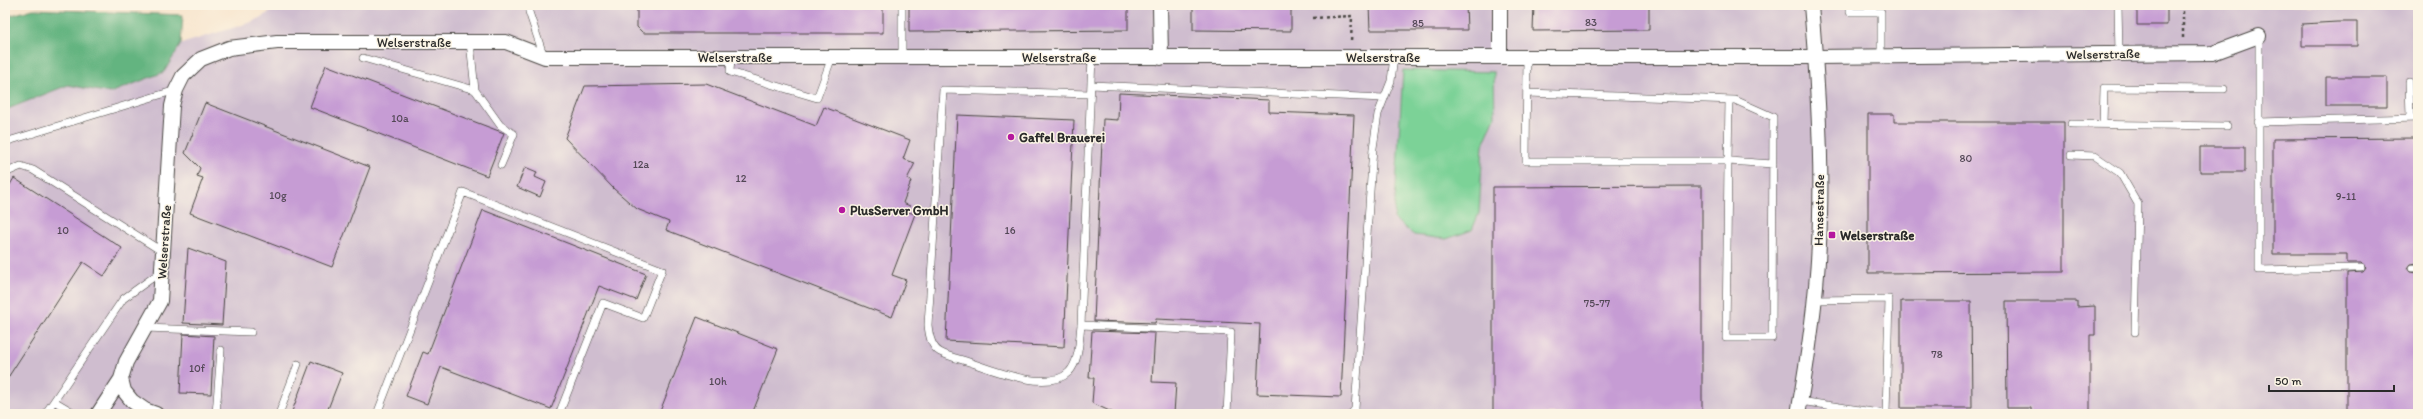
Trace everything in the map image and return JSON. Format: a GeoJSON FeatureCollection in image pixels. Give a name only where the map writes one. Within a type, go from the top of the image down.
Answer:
{"type":"FeatureCollection","features":[{"type":"Feature","properties":{"kind":"street"},"geometry":{"type":"LineString","coordinates":[[1160,5],[1161,58]]}},
{"type":"Feature","properties":{"kind":"street"},"geometry":{"type":"LineString","coordinates":[[1500,5],[1500,56]]}},
{"type":"Feature","properties":{"kind":"street","name":"Hansestraße"},"geometry":{"type":"LineString","coordinates":[[1799,408],[1815,300],[1820,216],[1816,57],[1811,5]]}},
{"type":"Feature","properties":{"kind":"street","name":"Welserstraße"},"geometry":{"type":"LineString","coordinates":[[98,414],[121,379],[126,362],[160,301],[172,106],[176,90],[184,76],[201,59],[229,48],[277,42],[506,42],[545,57],[1881,57],[2213,52],[2259,36]]}},
{"type":"Feature","properties":{"kind":"street"},"geometry":{"type":"LineString","coordinates":[[121,379],[124,391],[132,401],[145,410],[156,414]]}},
{"type":"Feature","properties":{"kind":"lane"},"geometry":{"type":"LineString","coordinates":[[529,5],[529,12],[545,57]]}},
{"type":"Feature","properties":{"kind":"lane"},"geometry":{"type":"LineString","coordinates":[[902,5],[902,57]]}},
{"type":"Feature","properties":{"kind":"lane"},"geometry":{"type":"LineString","coordinates":[[1850,5],[1850,12],[1881,12],[1881,57]]}},
{"type":"Feature","properties":{"kind":"lane"},"geometry":{"type":"LineString","coordinates":[[2118,5],[2119,54]]}},
{"type":"Feature","properties":{"kind":"lane"},"geometry":{"type":"LineString","coordinates":[[2259,36],[2259,270],[2361,268]]}},
{"type":"Feature","properties":{"kind":"lane"},"geometry":{"type":"LineString","coordinates":[[470,42],[475,90],[500,125],[514,134],[501,165]]}},
{"type":"Feature","properties":{"kind":"lane"},"geometry":{"type":"LineString","coordinates":[[1527,56],[1526,161],[1728,161],[1773,164]]}},
{"type":"Feature","properties":{"kind":"lane"},"geometry":{"type":"LineString","coordinates":[[731,57],[730,72],[817,98],[832,57]]}},
{"type":"Feature","properties":{"kind":"lane"},"geometry":{"type":"LineString","coordinates":[[1090,94],[943,90],[928,325],[930,339],[939,352],[1012,376],[1044,381],[1058,379],[1069,372],[1076,359],[1081,325],[1092,57]]}},
{"type":"Feature","properties":{"kind":"lane"},"geometry":{"type":"LineString","coordinates":[[1351,414],[1355,409],[1373,148],[1378,114],[1392,81],[1394,57]]}},
{"type":"Feature","properties":{"kind":"lane"},"geometry":{"type":"LineString","coordinates":[[362,58],[475,90]]}},
{"type":"Feature","properties":{"kind":"lane"},"geometry":{"type":"LineString","coordinates":[[2410,82],[2410,118]]}},
{"type":"Feature","properties":{"kind":"lane"},"geometry":{"type":"LineString","coordinates":[[1091,85],[1384,98]]}},
{"type":"Feature","properties":{"kind":"lane"},"geometry":{"type":"LineString","coordinates":[[2103,124],[2104,88],[2224,89]]}},
{"type":"Feature","properties":{"kind":"lane"},"geometry":{"type":"LineString","coordinates":[[5,142],[176,90]]}},
{"type":"Feature","properties":{"kind":"lane"},"geometry":{"type":"LineString","coordinates":[[1527,93],[1734,100],[1773,117],[1772,338],[1726,338],[1729,100]]}},
{"type":"Feature","properties":{"kind":"lane"},"geometry":{"type":"LineString","coordinates":[[2258,122],[2418,118]]}},
{"type":"Feature","properties":{"kind":"lane"},"geometry":{"type":"LineString","coordinates":[[2071,124],[2227,126]]}},
{"type":"Feature","properties":{"kind":"lane"},"geometry":{"type":"LineString","coordinates":[[2072,155],[2095,156],[2120,173],[2138,204],[2136,332]]}},
{"type":"Feature","properties":{"kind":"lane"},"geometry":{"type":"LineString","coordinates":[[5,173],[21,166],[33,170],[163,252]]}},
{"type":"Feature","properties":{"kind":"lane"},"geometry":{"type":"LineString","coordinates":[[377,414],[463,192],[662,270],[643,318],[603,303],[559,414]]}},
{"type":"Feature","properties":{"kind":"lane"},"geometry":{"type":"LineString","coordinates":[[45,414],[123,299],[162,271]]}},
{"type":"Feature","properties":{"kind":"lane"},"geometry":{"type":"LineString","coordinates":[[1815,300],[1889,299],[1886,414]]}},
{"type":"Feature","properties":{"kind":"lane"},"geometry":{"type":"LineString","coordinates":[[1081,325],[1231,332],[1227,414]]}},
{"type":"Feature","properties":{"kind":"lane"},"geometry":{"type":"LineString","coordinates":[[145,328],[251,332]]}},
{"type":"Feature","properties":{"kind":"lane"},"geometry":{"type":"LineString","coordinates":[[216,414],[221,350]]}},
{"type":"Feature","properties":{"kind":"lane"},"geometry":{"type":"LineString","coordinates":[[279,414],[298,364]]}},
{"type":"Feature","properties":{"kind":"lane"},"geometry":{"type":"LineString","coordinates":[[54,401],[76,414]]}},
{"type":"Feature","properties":{"kind":"lane"},"geometry":{"type":"LineString","coordinates":[[1799,408],[1890,414]]}},
{"type":"Feature","properties":{"kind":"path"},"geometry":{"type":"LineString","coordinates":[[2182,53],[2183,5]]}},
{"type":"Feature","properties":{"kind":"path"},"geometry":{"type":"LineString","coordinates":[[1313,18],[1352,16],[1350,57]]}},
{"type":"Feature","properties":{"kind":"shaded area"},"geometry":{"type":"Polygon","coordinates":[[[283,5],[2418,5],[2418,414],[5,414],[5,110],[68,85],[110,93],[164,72],[181,44],[252,22],[283,5]]]}},
{"type":"Feature","properties":{"kind":"green space"},"geometry":{"type":"Polygon","coordinates":[[[33,9],[183,15],[181,44],[164,72],[110,93],[68,85],[5,110],[5,17],[33,9]]]}},
{"type":"Feature","properties":{"kind":"green space"},"geometry":{"type":"Polygon","coordinates":[[[1403,70],[1494,72],[1495,117],[1483,145],[1479,213],[1472,230],[1446,239],[1414,235],[1394,219],[1403,70]]]}},
{"type":"Feature","properties":{"kind":"building"},"geometry":{"type":"Polygon","coordinates":[[[637,5],[883,5],[883,33],[643,33],[637,27],[637,5]]]}},
{"type":"Feature","properties":{"kind":"building"},"geometry":{"type":"Polygon","coordinates":[[[909,5],[1128,5],[1128,30],[909,32],[909,5]]]}},
{"type":"Feature","properties":{"kind":"building"},"geometry":{"type":"Polygon","coordinates":[[[1193,5],[1291,5],[1291,31],[1193,30],[1193,5]]]}},
{"type":"Feature","properties":{"kind":"building"},"geometry":{"type":"Polygon","coordinates":[[[1369,5],[1466,5],[1467,30],[1370,30],[1369,5]]]}},
{"type":"Feature","properties":{"kind":"building"},"geometry":{"type":"Polygon","coordinates":[[[1534,5],[1649,5],[1649,30],[1533,31],[1534,5]]]}},
{"type":"Feature","properties":{"kind":"building"},"geometry":{"type":"Polygon","coordinates":[[[2137,5],[2167,5],[2167,25],[2137,25],[2137,5]]]}},
{"type":"Feature","properties":{"kind":"building"},"geometry":{"type":"Polygon","coordinates":[[[2357,22],[2357,46],[2302,46],[2302,24],[2357,22]]]}},
{"type":"Feature","properties":{"kind":"building"},"geometry":{"type":"Polygon","coordinates":[[[326,65],[504,133],[487,176],[310,107],[326,65]]]}},
{"type":"Feature","properties":{"kind":"building"},"geometry":{"type":"Polygon","coordinates":[[[2326,77],[2387,77],[2387,106],[2326,106],[2326,77]]]}},
{"type":"Feature","properties":{"kind":"building"},"geometry":{"type":"Polygon","coordinates":[[[706,84],[816,126],[824,107],[910,140],[903,159],[915,163],[907,179],[911,181],[903,203],[910,206],[908,212],[915,214],[892,275],[906,280],[892,317],[666,230],[669,222],[637,209],[614,189],[565,138],[585,86],[706,84]]]}},
{"type":"Feature","properties":{"kind":"building"},"geometry":{"type":"Polygon","coordinates":[[[1119,93],[1269,100],[1269,112],[1354,115],[1341,397],[1257,394],[1260,324],[1156,319],[1155,323],[1094,321],[1103,119],[1118,120],[1119,93]]]}},
{"type":"Feature","properties":{"kind":"building"},"geometry":{"type":"Polygon","coordinates":[[[205,103],[370,167],[332,267],[190,213],[203,178],[197,176],[200,168],[185,153],[205,103]]]}},
{"type":"Feature","properties":{"kind":"building"},"geometry":{"type":"Polygon","coordinates":[[[1868,114],[1894,114],[1894,122],[2064,122],[2064,272],[1868,273],[1868,114]]]}},
{"type":"Feature","properties":{"kind":"building"},"geometry":{"type":"Polygon","coordinates":[[[957,115],[1074,120],[1064,347],[946,341],[957,115]]]}},
{"type":"Feature","properties":{"kind":"building"},"geometry":{"type":"Polygon","coordinates":[[[2418,138],[2418,263],[2410,264],[2407,268],[2410,272],[2418,273],[2418,414],[2347,414],[2347,273],[2363,272],[2366,268],[2361,263],[2347,263],[2347,254],[2273,254],[2273,139],[2418,138]]]}},
{"type":"Feature","properties":{"kind":"building"},"geometry":{"type":"Polygon","coordinates":[[[2200,147],[2245,147],[2245,172],[2200,172],[2200,147]]]}},
{"type":"Feature","properties":{"kind":"building"},"geometry":{"type":"Polygon","coordinates":[[[525,167],[537,172],[535,177],[546,182],[540,197],[517,187],[525,167]]]}},
{"type":"Feature","properties":{"kind":"building"},"geometry":{"type":"Polygon","coordinates":[[[14,178],[122,248],[104,276],[83,262],[5,382],[5,193],[14,178]]]}},
{"type":"Feature","properties":{"kind":"building"},"geometry":{"type":"Polygon","coordinates":[[[1702,186],[1702,414],[1493,414],[1493,187],[1702,186]]]}},
{"type":"Feature","properties":{"kind":"building"},"geometry":{"type":"Polygon","coordinates":[[[483,210],[646,274],[636,300],[599,286],[551,409],[441,367],[427,404],[406,396],[423,352],[428,354],[483,210]]]}},
{"type":"Feature","properties":{"kind":"building"},"geometry":{"type":"Polygon","coordinates":[[[188,248],[226,262],[222,325],[183,323],[188,248]]]}},
{"type":"Feature","properties":{"kind":"building"},"geometry":{"type":"Polygon","coordinates":[[[1901,301],[1971,301],[1972,408],[1901,408],[1901,301]]]}},
{"type":"Feature","properties":{"kind":"building"},"geometry":{"type":"Polygon","coordinates":[[[2006,301],[2077,301],[2077,307],[2095,306],[2095,335],[2090,335],[2090,414],[2031,414],[2031,408],[2007,408],[2006,301]]]}},
{"type":"Feature","properties":{"kind":"building"},"geometry":{"type":"Polygon","coordinates":[[[697,317],[778,349],[752,414],[659,414],[697,317]]]}},
{"type":"Feature","properties":{"kind":"building"},"geometry":{"type":"Polygon","coordinates":[[[1092,331],[1155,333],[1152,382],[1176,383],[1174,414],[1116,414],[1092,403],[1094,378],[1089,378],[1092,331]]]}},
{"type":"Feature","properties":{"kind":"building"},"geometry":{"type":"Polygon","coordinates":[[[183,334],[214,336],[211,394],[180,393],[183,334]]]}},
{"type":"Feature","properties":{"kind":"building"},"geometry":{"type":"Polygon","coordinates":[[[311,361],[342,373],[326,414],[291,414],[311,361]]]}},
{"type":"Feature","properties":{"kind":"place","name":"Gaffel Brauerei"},"geometry":{"type":"Point","coordinates":[1011,137]}},
{"type":"Feature","properties":{"kind":"place","name":"PlusServer GmbH"},"geometry":{"type":"Point","coordinates":[842,210]}},
{"type":"Feature","properties":{"kind":"place","name":"Welserstraße"},"geometry":{"type":"Point","coordinates":[1832,235]}}]}
